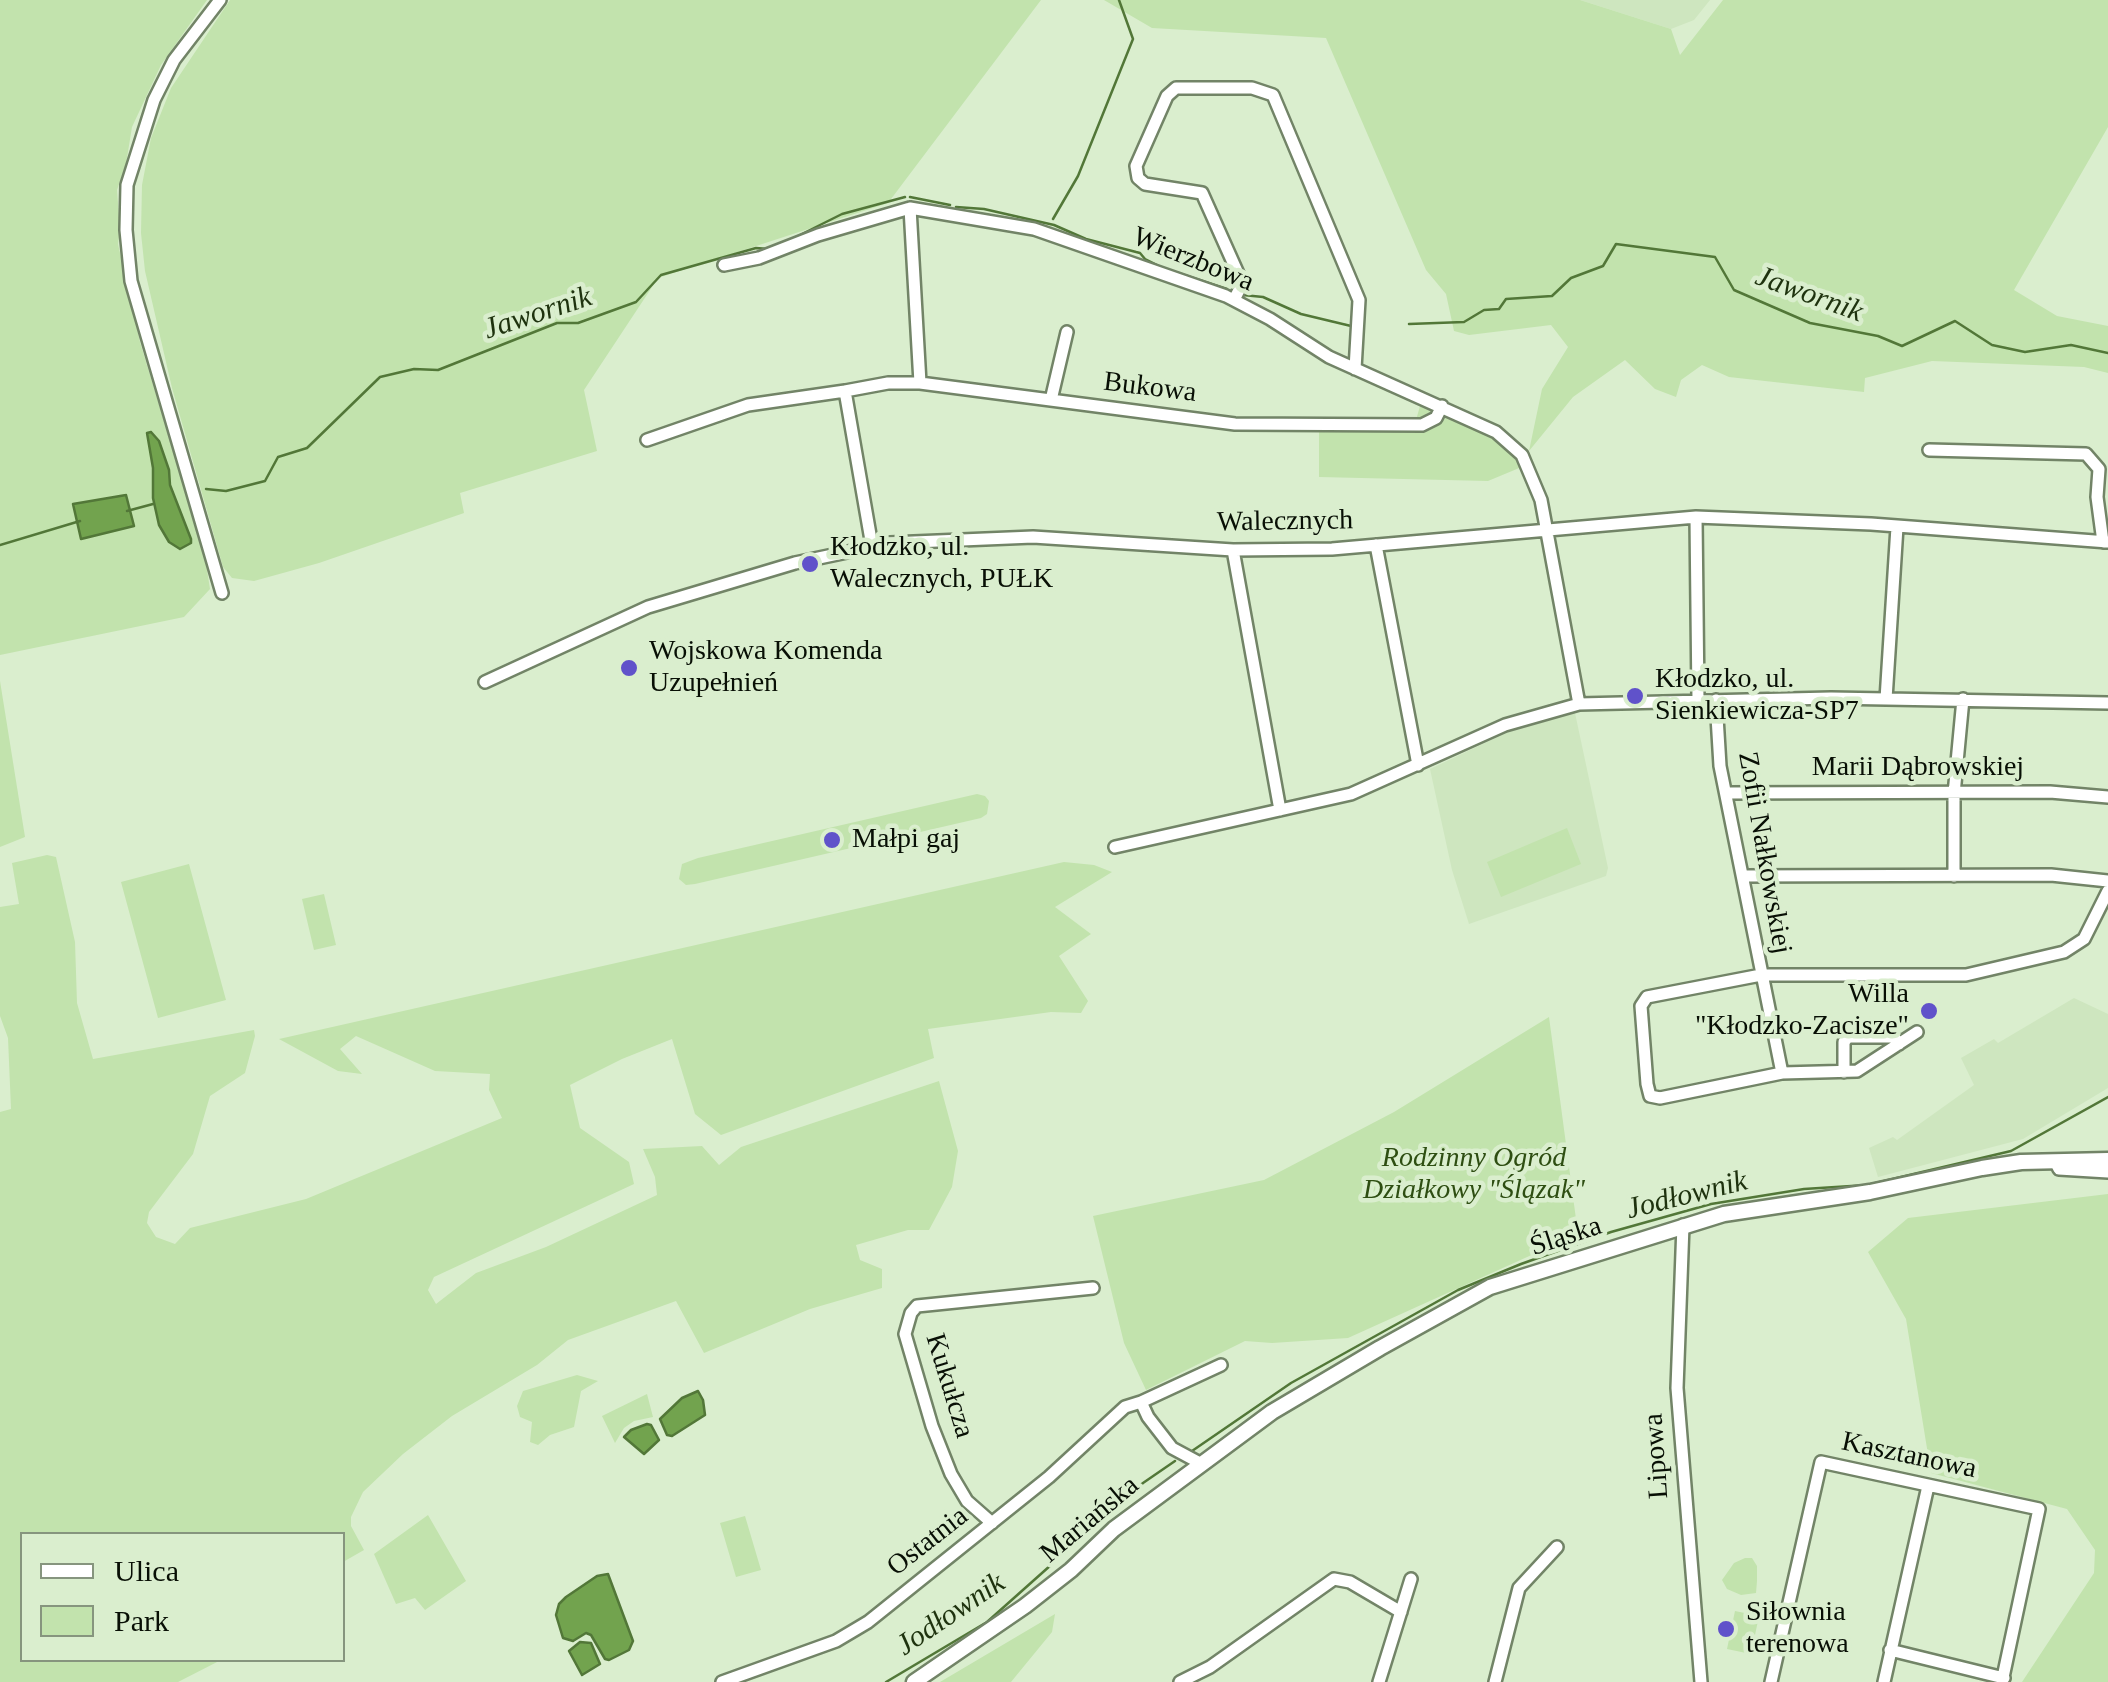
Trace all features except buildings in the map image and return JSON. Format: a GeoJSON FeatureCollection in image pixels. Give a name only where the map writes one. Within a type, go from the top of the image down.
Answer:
{"type":"FeatureCollection","features":[{"type":"Feature","properties":{"kind":"street"},"geometry":{"type":"LineString","coordinates":[[220,0],[174,60],[154,100],[127,185],[126,230],[131,281],[222,593]]}},
{"type":"Feature","properties":{"kind":"street"},"geometry":{"type":"LineString","coordinates":[[1234,300],[1240,278],[1202,193],[1145,184],[1138,178],[1136,166],[1167,96],[1176,88],[1252,88],[1273,95],[1359,300],[1356,369]]}},
{"type":"Feature","properties":{"kind":"street"},"geometry":{"type":"LineString","coordinates":[[724,266],[760,258],[818,235],[910,208],[920,383]]}},
{"type":"Feature","properties":{"kind":"street","name":"Wierzbowa"},"geometry":{"type":"LineString","coordinates":[[910,208],[1034,229],[1146,266],[1234,300],[1356,369],[1496,432],[1522,455],[1541,500],[1579,704]]}},
{"type":"Feature","properties":{"kind":"street"},"geometry":{"type":"LineString","coordinates":[[1051,400],[1067,332]]}},
{"type":"Feature","properties":{"kind":"street","name":"Bukowa"},"geometry":{"type":"LineString","coordinates":[[647,440],[748,405],[888,383],[920,383],[1235,424],[1422,426],[1436,418],[1442,406]]}},
{"type":"Feature","properties":{"kind":"street"},"geometry":{"type":"LineString","coordinates":[[845,391],[872,546]]}},
{"type":"Feature","properties":{"kind":"street"},"geometry":{"type":"LineString","coordinates":[[1929,450],[2086,454],[2104,468],[2097,496],[2106,542]]}},
{"type":"Feature","properties":{"kind":"street"},"geometry":{"type":"LineString","coordinates":[[1696,517],[1698,701]]}},
{"type":"Feature","properties":{"kind":"street","name":"Walecznych"},"geometry":{"type":"LineString","coordinates":[[485,682],[648,607],[750,575],[872,546],[1033,537],[1233,550],[1376,545],[1696,517],[2106,542]]}},
{"type":"Feature","properties":{"kind":"street"},"geometry":{"type":"LineString","coordinates":[[1886,699],[1896,527]]}},
{"type":"Feature","properties":{"kind":"street"},"geometry":{"type":"LineString","coordinates":[[1376,545],[1418,765]]}},
{"type":"Feature","properties":{"kind":"street"},"geometry":{"type":"LineString","coordinates":[[1233,550],[1280,810]]}},
{"type":"Feature","properties":{"kind":"street"},"geometry":{"type":"LineString","coordinates":[[1115,847],[1351,794],[1505,725],[1579,704],[1886,699],[2108,703]]}},
{"type":"Feature","properties":{"kind":"street"},"geometry":{"type":"LineString","coordinates":[[1954,876],[1954,794],[1962,699]]}},
{"type":"Feature","properties":{"kind":"street","name":"Zofii Nałkowskiej"},"geometry":{"type":"LineString","coordinates":[[1716,700],[1720,766],[1782,1073]]}},
{"type":"Feature","properties":{"kind":"street","name":"Marii Dąbrowskiej"},"geometry":{"type":"LineString","coordinates":[[1727,793],[2050,792],[2108,797]]}},
{"type":"Feature","properties":{"kind":"street"},"geometry":{"type":"LineString","coordinates":[[1743,876],[2051,875],[2108,881]]}},
{"type":"Feature","properties":{"kind":"street"},"geometry":{"type":"LineString","coordinates":[[1916,1032],[1857,1071],[1782,1073],[1660,1098],[1650,1096],[1641,1006],[1647,997],[1761,975],[1938,978],[2032,960],[2064,952],[2084,938],[2108,892]]}},
{"type":"Feature","properties":{"kind":"street"},"geometry":{"type":"LineString","coordinates":[[1844,1072],[1844,1042],[1848,1037],[1894,1037],[1899,1044]]}},
{"type":"Feature","properties":{"kind":"street","name":"Śląska"},"geometry":{"type":"LineString","coordinates":[[1200,1463],[1288,1403],[1490,1288],[1724,1214],[1870,1192],[1982,1168],[2108,1160]]}},
{"type":"Feature","properties":{"kind":"street"},"geometry":{"type":"LineString","coordinates":[[2055,1161],[2059,1169],[2108,1172]]}},
{"type":"Feature","properties":{"kind":"street","name":"Lipowa"},"geometry":{"type":"LineString","coordinates":[[1683,1225],[1677,1388],[1701,1682]]}},
{"type":"Feature","properties":{"kind":"street","name":"Kukułcza"},"geometry":{"type":"LineString","coordinates":[[992,1523],[966,1502],[932,1426],[904,1334],[910,1313],[917,1306],[1092,1288]]}},
{"type":"Feature","properties":{"kind":"street","name":"Ostatnia"},"geometry":{"type":"LineString","coordinates":[[722,1682],[836,1641],[868,1622],[1049,1477],[1125,1407],[1222,1365]]}},
{"type":"Feature","properties":{"kind":"street"},"geometry":{"type":"LineString","coordinates":[[1142,1402],[1148,1417],[1172,1448],[1200,1463]]}},
{"type":"Feature","properties":{"kind":"street","name":"Kasztanowa"},"geometry":{"type":"LineString","coordinates":[[1771,1682],[1821,1462],[2039,1510],[2003,1680],[1890,1650]]}},
{"type":"Feature","properties":{"kind":"street","name":"Mariańska"},"geometry":{"type":"LineString","coordinates":[[914,1682],[1025,1606],[1072,1570],[1114,1528],[1200,1463]]}},
{"type":"Feature","properties":{"kind":"street"},"geometry":{"type":"LineString","coordinates":[[1884,1682],[1928,1486]]}},
{"type":"Feature","properties":{"kind":"street"},"geometry":{"type":"LineString","coordinates":[[1495,1682],[1518,1588],[1557,1547]]}},
{"type":"Feature","properties":{"kind":"street"},"geometry":{"type":"LineString","coordinates":[[1180,1682],[1210,1668],[1334,1579],[1350,1582],[1401,1612]]}},
{"type":"Feature","properties":{"kind":"street"},"geometry":{"type":"LineString","coordinates":[[1380,1682],[1411,1579]]}},
{"type":"Feature","properties":{"kind":"shaded area"},"geometry":{"type":"Polygon","coordinates":[[[1580,0],[1710,0],[1694,20],[1671,29],[1580,0]]]}},
{"type":"Feature","properties":{"kind":"shaded area"},"geometry":{"type":"Polygon","coordinates":[[[151,432],[159,441],[170,485],[191,539],[180,549],[169,542],[159,525],[147,433],[151,432]]]}},
{"type":"Feature","properties":{"kind":"shaded area"},"geometry":{"type":"Polygon","coordinates":[[[126,495],[134,526],[81,539],[73,504],[126,495]]]}},
{"type":"Feature","properties":{"kind":"shaded area"},"geometry":{"type":"Polygon","coordinates":[[[1575,713],[1608,868],[1606,876],[1469,924],[1452,870],[1430,769],[1508,732],[1575,713]]]}},
{"type":"Feature","properties":{"kind":"shaded area"},"geometry":{"type":"Polygon","coordinates":[[[2074,998],[2108,1014],[2108,1088],[2023,1139],[1878,1177],[1869,1148],[1893,1137],[1897,1140],[1974,1085],[1961,1058],[1994,1039],[1998,1043],[2074,998]]]}},
{"type":"Feature","properties":{"kind":"shaded area"},"geometry":{"type":"Polygon","coordinates":[[[698,1391],[705,1415],[672,1436],[667,1435],[660,1419],[682,1398],[698,1391]]]}},
{"type":"Feature","properties":{"kind":"shaded area"},"geometry":{"type":"Polygon","coordinates":[[[647,1424],[659,1440],[644,1454],[624,1437],[647,1424]]]}},
{"type":"Feature","properties":{"kind":"shaded area"},"geometry":{"type":"Polygon","coordinates":[[[608,1574],[633,1641],[629,1650],[609,1660],[591,1635],[586,1633],[573,1641],[563,1638],[556,1615],[566,1597],[597,1576],[608,1574]]]}},
{"type":"Feature","properties":{"kind":"shaded area"},"geometry":{"type":"Polygon","coordinates":[[[580,1642],[591,1643],[600,1664],[582,1675],[569,1651],[580,1642]]]}},
{"type":"Feature","properties":{"kind":"green space"},"geometry":{"type":"Polygon","coordinates":[[[0,0],[207,0],[161,65],[132,127],[117,190],[118,244],[140,342],[205,557],[210,589],[184,617],[0,655],[0,0]]]}},
{"type":"Feature","properties":{"kind":"green space"},"geometry":{"type":"Polygon","coordinates":[[[230,0],[1041,0],[888,203],[658,278],[584,390],[597,451],[460,493],[464,513],[254,581],[232,578],[223,567],[172,388],[145,271],[141,233],[142,185],[151,138],[171,88],[230,0]]]}},
{"type":"Feature","properties":{"kind":"green space"},"geometry":{"type":"Polygon","coordinates":[[[1104,0],[1580,0],[1671,29],[1680,55],[1723,0],[2108,0],[2108,127],[2014,290],[2057,316],[2108,326],[2108,373],[2084,367],[1932,361],[1865,378],[1864,392],[1729,377],[1702,365],[1681,380],[1676,397],[1655,389],[1625,360],[1573,397],[1529,451],[1542,389],[1568,347],[1551,325],[1469,335],[1454,331],[1446,294],[1426,270],[1326,38],[1152,28],[1104,0]]]}},
{"type":"Feature","properties":{"kind":"green space"},"geometry":{"type":"Polygon","coordinates":[[[1420,406],[1495,438],[1524,466],[1488,481],[1319,477],[1319,420],[1416,420],[1420,406]]]}},
{"type":"Feature","properties":{"kind":"green space"},"geometry":{"type":"Polygon","coordinates":[[[0,681],[25,837],[0,847],[0,681]]]}},
{"type":"Feature","properties":{"kind":"green space","name":"Małpi gaj"},"geometry":{"type":"Polygon","coordinates":[[[977,794],[989,801],[987,814],[981,818],[695,884],[686,885],[679,879],[682,864],[698,858],[977,794]]]}},
{"type":"Feature","properties":{"kind":"green space"},"geometry":{"type":"Polygon","coordinates":[[[1567,828],[1581,864],[1501,897],[1487,862],[1567,828]]]}},
{"type":"Feature","properties":{"kind":"green space"},"geometry":{"type":"Polygon","coordinates":[[[47,855],[56,857],[75,942],[77,1003],[93,1059],[254,1030],[245,1073],[210,1096],[193,1154],[149,1212],[147,1223],[156,1237],[175,1244],[190,1228],[306,1199],[502,1118],[489,1090],[490,1074],[435,1071],[356,1036],[340,1049],[362,1074],[338,1071],[279,1039],[1064,862],[1094,865],[1112,872],[1055,907],[1091,934],[1059,956],[1088,1001],[1081,1013],[1051,1012],[928,1029],[934,1058],[721,1135],[695,1114],[672,1039],[622,1059],[570,1085],[580,1128],[629,1162],[634,1184],[434,1277],[428,1290],[436,1304],[476,1273],[546,1247],[657,1195],[655,1177],[643,1149],[702,1146],[719,1165],[741,1147],[939,1081],[958,1151],[952,1187],[929,1230],[908,1230],[856,1245],[860,1260],[882,1269],[882,1288],[810,1309],[704,1353],[676,1301],[568,1340],[537,1365],[452,1416],[363,1492],[351,1526],[364,1550],[345,1561],[345,1532],[20,1532],[20,1662],[217,1662],[178,1682],[0,1682],[0,1112],[11,1109],[8,1038],[0,1016],[0,907],[19,904],[12,863],[47,855]]]}},
{"type":"Feature","properties":{"kind":"green space"},"geometry":{"type":"Polygon","coordinates":[[[189,864],[226,1000],[158,1018],[121,882],[189,864]]]}},
{"type":"Feature","properties":{"kind":"green space"},"geometry":{"type":"Polygon","coordinates":[[[324,894],[336,945],[314,950],[302,899],[324,894]]]}},
{"type":"Feature","properties":{"kind":"green space","name":"Rodzinny Ogród Działkowy \"Ślązak\""},"geometry":{"type":"Polygon","coordinates":[[[1549,1017],[1578,1234],[1348,1338],[1245,1341],[1146,1390],[1124,1343],[1093,1216],[1264,1180],[1394,1112],[1549,1017]]]}},
{"type":"Feature","properties":{"kind":"green space"},"geometry":{"type":"Polygon","coordinates":[[[2108,1194],[2108,1682],[2022,1682],[2094,1573],[2095,1550],[2067,1509],[1931,1473],[1906,1319],[1868,1252],[1908,1218],[2108,1194]]]}},
{"type":"Feature","properties":{"kind":"green space"},"geometry":{"type":"Polygon","coordinates":[[[577,1375],[598,1381],[581,1391],[574,1427],[550,1435],[538,1445],[530,1442],[532,1422],[520,1417],[517,1406],[523,1391],[577,1375]]]}},
{"type":"Feature","properties":{"kind":"green space"},"geometry":{"type":"Polygon","coordinates":[[[647,1394],[653,1417],[634,1421],[615,1443],[602,1416],[647,1394]]]}},
{"type":"Feature","properties":{"kind":"green space"},"geometry":{"type":"Polygon","coordinates":[[[428,1515],[466,1581],[425,1610],[415,1598],[396,1604],[374,1554],[428,1515]]]}},
{"type":"Feature","properties":{"kind":"green space"},"geometry":{"type":"Polygon","coordinates":[[[745,1516],[761,1570],[736,1577],[720,1523],[745,1516]]]}},
{"type":"Feature","properties":{"kind":"green space"},"geometry":{"type":"Polygon","coordinates":[[[1752,1558],[1757,1566],[1756,1593],[1741,1595],[1727,1589],[1722,1580],[1734,1563],[1752,1558]]]}},
{"type":"Feature","properties":{"kind":"green space"},"geometry":{"type":"Polygon","coordinates":[[[1735,1611],[1759,1616],[1751,1654],[1727,1649],[1735,1611]]]}},
{"type":"Feature","properties":{"kind":"green space"},"geometry":{"type":"Polygon","coordinates":[[[1055,1614],[1052,1632],[1011,1682],[940,1682],[1055,1614]]]}},
{"type":"Feature","properties":{"kind":"waterway"},"geometry":{"type":"LineString","coordinates":[[1053,219],[1078,176],[1133,39],[1119,0]]}},
{"type":"Feature","properties":{"kind":"waterway","name":"Jawornik"},"geometry":{"type":"LineString","coordinates":[[790,240],[842,214],[905,197]]}},
{"type":"Feature","properties":{"kind":"waterway","name":"Jawornik"},"geometry":{"type":"LineString","coordinates":[[910,197],[950,205]]}},
{"type":"Feature","properties":{"kind":"waterway","name":"Jawornik"},"geometry":{"type":"LineString","coordinates":[[956,207],[984,209],[1054,225],[1086,239],[1140,253],[1163,268],[1227,289]]}},
{"type":"Feature","properties":{"kind":"waterway","name":"Jawornik"},"geometry":{"type":"LineString","coordinates":[[1409,324],[1464,322],[1484,310],[1499,309],[1506,299],[1552,296],[1571,278],[1603,266],[1616,244],[1715,257],[1734,290],[1810,323],[1878,336],[1902,346],[1955,321],[1992,345],[2025,352],[2071,345],[2108,353]]}},
{"type":"Feature","properties":{"kind":"waterway","name":"Jawornik"},"geometry":{"type":"LineString","coordinates":[[206,489],[226,491],[265,481],[278,457],[307,448],[380,377],[414,369],[438,370],[557,323],[578,323],[636,302],[661,275],[756,248],[769,249]]}},
{"type":"Feature","properties":{"kind":"waterway","name":"Jawornik"},"geometry":{"type":"LineString","coordinates":[[1243,295],[1263,297],[1301,314],[1351,326]]}},
{"type":"Feature","properties":{"kind":"waterway","name":"Jawornik"},"geometry":{"type":"LineString","coordinates":[[127,511],[153,504]]}},
{"type":"Feature","properties":{"kind":"waterway","name":"Jawornik"},"geometry":{"type":"LineString","coordinates":[[0,545],[80,521]]}},
{"type":"Feature","properties":{"kind":"waterway","name":"Jodłownik"},"geometry":{"type":"LineString","coordinates":[[1192,1451],[1291,1383],[1458,1290],[1521,1264],[1611,1232],[1711,1204],[1804,1189],[1867,1185],[2011,1151],[2108,1097]]}},
{"type":"Feature","properties":{"kind":"waterway","name":"Jodłownik"},"geometry":{"type":"LineString","coordinates":[[886,1682],[987,1622],[1143,1483],[1175,1461]]}},
{"type":"Feature","properties":{"kind":"place","name":"Kłodzko, ul. Walecznych, PUŁK"},"geometry":{"type":"Point","coordinates":[810,564]}},
{"type":"Feature","properties":{"kind":"place","name":"Wojskowa Komenda Uzupełnień"},"geometry":{"type":"Point","coordinates":[629,668]}},
{"type":"Feature","properties":{"kind":"place","name":"Kłodzko, ul. Sienkiewicza-SP7"},"geometry":{"type":"Point","coordinates":[1635,696]}},
{"type":"Feature","properties":{"kind":"place","name":"Małpi gaj"},"geometry":{"type":"Point","coordinates":[832,840]}},
{"type":"Feature","properties":{"kind":"place","name":"Willa \"Kłodzko-Zacisze\""},"geometry":{"type":"Point","coordinates":[1929,1011]}},
{"type":"Feature","properties":{"kind":"place","name":"Siłownia terenowa"},"geometry":{"type":"Point","coordinates":[1726,1629]}}]}
